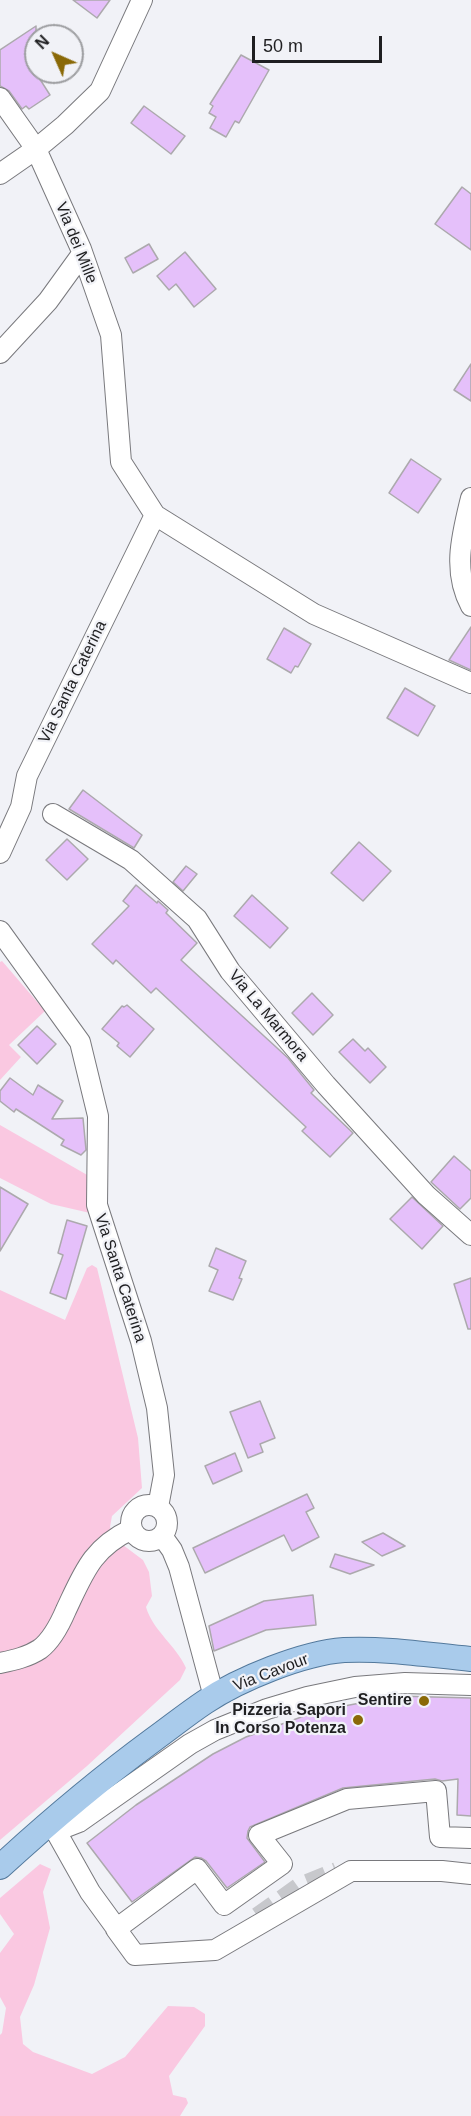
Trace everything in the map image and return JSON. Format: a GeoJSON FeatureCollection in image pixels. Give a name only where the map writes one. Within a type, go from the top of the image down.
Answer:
{"type":"FeatureCollection","features":[{"type":"Feature","properties":{"kind":"main road","name":"Via Cavour"},"geometry":{"type":"LineString","coordinates":[[0,1867],[49,1828],[120,1764],[214,1697],[252,1677],[301,1659],[343,1650],[398,1651],[471,1659]]}},
{"type":"Feature","properties":{"kind":"street"},"geometry":{"type":"LineString","coordinates":[[0,174],[65,125],[100,91],[142,0]]}},
{"type":"Feature","properties":{"kind":"street","name":"Via dei Mille"},"geometry":{"type":"LineString","coordinates":[[0,98],[36,149],[82,254],[111,335],[121,462],[155,515]]}},
{"type":"Feature","properties":{"kind":"street"},"geometry":{"type":"LineString","coordinates":[[0,353],[48,301],[82,254]]}},
{"type":"Feature","properties":{"kind":"street"},"geometry":{"type":"LineString","coordinates":[[471,498],[461,538],[459,563],[463,591],[471,606]]}},
{"type":"Feature","properties":{"kind":"street"},"geometry":{"type":"LineString","coordinates":[[155,515],[314,614],[471,683]]}},
{"type":"Feature","properties":{"kind":"street","name":"Via Santa Caterina"},"geometry":{"type":"LineString","coordinates":[[0,853],[21,807],[27,776],[155,515]]}},
{"type":"Feature","properties":{"kind":"street","name":"Via La Marmora"},"geometry":{"type":"LineString","coordinates":[[53,814],[131,860],[197,920],[230,971],[326,1086],[426,1195],[471,1235]]}},
{"type":"Feature","properties":{"kind":"street","name":"Via Santa Caterina"},"geometry":{"type":"LineString","coordinates":[[0,931],[80,1042],[98,1116],[97,1205],[141,1341],[157,1408],[164,1474],[158,1507],[165,1513],[167,1519],[162,1536],[172,1550],[179,1568],[214,1697]]}},
{"type":"Feature","properties":{"kind":"street"},"geometry":{"type":"LineString","coordinates":[[158,1507],[147,1505],[137,1509],[131,1518],[132,1529],[145,1541],[162,1536]]}},
{"type":"Feature","properties":{"kind":"street"},"geometry":{"type":"LineString","coordinates":[[0,1663],[29,1655],[42,1647],[58,1628],[87,1566],[100,1549],[117,1536],[132,1529]]}},
{"type":"Feature","properties":{"kind":"street","name":"Via Cavour"},"geometry":{"type":"LineString","coordinates":[[49,1828],[61,1829],[79,1822],[190,1744],[215,1730],[267,1710],[307,1697],[355,1687],[405,1683],[471,1685]]}},
{"type":"Feature","properties":{"kind":"street"},"geometry":{"type":"LineString","coordinates":[[471,1838],[440,1837],[436,1791],[347,1799],[259,1835],[282,1864],[224,1905],[197,1869],[116,1929],[135,1955],[215,1950],[351,1871],[442,1871],[471,1874]]}},
{"type":"Feature","properties":{"kind":"street"},"geometry":{"type":"LineString","coordinates":[[49,1828],[114,1925]]}},
{"type":"Feature","properties":{"kind":"shaded area"},"geometry":{"type":"Polygon","coordinates":[[[2,961],[45,1011],[9,1045],[21,1057],[0,1080],[0,962],[2,961]]]}},
{"type":"Feature","properties":{"kind":"shaded area"},"geometry":{"type":"Polygon","coordinates":[[[0,1125],[89,1176],[90,1213],[51,1204],[0,1178],[0,1125]]]}},
{"type":"Feature","properties":{"kind":"shaded area"},"geometry":{"type":"Polygon","coordinates":[[[92,1265],[97,1268],[138,1438],[142,1488],[112,1516],[110,1527],[115,1539],[143,1560],[149,1572],[152,1596],[146,1607],[149,1616],[177,1652],[186,1668],[180,1680],[87,1766],[0,1840],[0,1290],[65,1320],[87,1268],[92,1265]]]}},
{"type":"Feature","properties":{"kind":"shaded area"},"geometry":{"type":"Polygon","coordinates":[[[40,1864],[51,1869],[43,1892],[50,1928],[34,1985],[20,2017],[23,2044],[33,2052],[92,2074],[125,2057],[168,2006],[194,2007],[205,2014],[205,2026],[169,2076],[173,2095],[186,2098],[188,2103],[180,2116],[0,2116],[0,2035],[6,2008],[0,1997],[0,1953],[14,1934],[0,1914],[0,1898],[40,1864]]]}},
{"type":"Feature","properties":{"kind":"building"},"geometry":{"type":"Polygon","coordinates":[[[73,0],[110,0],[97,18],[73,0]]]}},
{"type":"Feature","properties":{"kind":"building"},"geometry":{"type":"Polygon","coordinates":[[[24,34],[24,84],[43,84],[50,95],[29,109],[26,106],[22,109],[9,91],[0,86],[0,50],[24,34]]]}},
{"type":"Feature","properties":{"kind":"building"},"geometry":{"type":"Polygon","coordinates":[[[241,55],[269,70],[239,123],[235,121],[226,137],[210,128],[216,117],[209,113],[213,106],[210,104],[241,55]]]}},
{"type":"Feature","properties":{"kind":"building"},"geometry":{"type":"Polygon","coordinates":[[[144,106],[185,136],[171,154],[131,123],[144,106]]]}},
{"type":"Feature","properties":{"kind":"building"},"geometry":{"type":"Polygon","coordinates":[[[462,187],[471,194],[471,250],[435,224],[462,187]]]}},
{"type":"Feature","properties":{"kind":"building"},"geometry":{"type":"Polygon","coordinates":[[[149,244],[158,259],[133,273],[125,258],[149,244]]]}},
{"type":"Feature","properties":{"kind":"building"},"geometry":{"type":"Polygon","coordinates":[[[185,252],[216,289],[194,307],[176,284],[169,290],[157,276],[185,252]]]}},
{"type":"Feature","properties":{"kind":"building"},"geometry":{"type":"Polygon","coordinates":[[[471,364],[471,401],[454,390],[471,364]]]}},
{"type":"Feature","properties":{"kind":"building"},"geometry":{"type":"Polygon","coordinates":[[[411,459],[441,479],[418,513],[389,493],[411,459]]]}},
{"type":"Feature","properties":{"kind":"building"},"geometry":{"type":"Polygon","coordinates":[[[471,627],[471,670],[449,660],[471,627]]]}},
{"type":"Feature","properties":{"kind":"building"},"geometry":{"type":"Polygon","coordinates":[[[284,628],[311,644],[298,667],[295,666],[291,673],[267,659],[284,628]]]}},
{"type":"Feature","properties":{"kind":"building"},"geometry":{"type":"Polygon","coordinates":[[[405,688],[435,706],[418,736],[387,718],[405,688]]]}},
{"type":"Feature","properties":{"kind":"building"},"geometry":{"type":"Polygon","coordinates":[[[83,790],[142,835],[134,848],[69,809],[83,790]]]}},
{"type":"Feature","properties":{"kind":"building"},"geometry":{"type":"Polygon","coordinates":[[[67,839],[88,859],[67,880],[46,860],[67,839]]]}},
{"type":"Feature","properties":{"kind":"building"},"geometry":{"type":"Polygon","coordinates":[[[359,842],[391,871],[363,901],[331,873],[359,842]]]}},
{"type":"Feature","properties":{"kind":"building"},"geometry":{"type":"Polygon","coordinates":[[[186,866],[197,874],[183,891],[173,882],[186,866]]]}},
{"type":"Feature","properties":{"kind":"building"},"geometry":{"type":"Polygon","coordinates":[[[136,885],[168,910],[166,913],[197,943],[181,960],[288,1058],[314,1090],[311,1093],[353,1133],[330,1157],[302,1131],[306,1127],[156,988],[151,993],[116,960],[113,964],[92,944],[129,906],[123,901],[136,885]]]}},
{"type":"Feature","properties":{"kind":"building"},"geometry":{"type":"Polygon","coordinates":[[[252,895],[288,928],[270,948],[234,916],[252,895]]]}},
{"type":"Feature","properties":{"kind":"building"},"geometry":{"type":"Polygon","coordinates":[[[312,993],[333,1015],[313,1035],[292,1013],[312,993]]]}},
{"type":"Feature","properties":{"kind":"building"},"geometry":{"type":"Polygon","coordinates":[[[127,1005],[154,1029],[130,1057],[117,1046],[119,1043],[102,1029],[122,1006],[127,1005]]]}},
{"type":"Feature","properties":{"kind":"building"},"geometry":{"type":"Polygon","coordinates":[[[37,1026],[56,1044],[37,1064],[18,1045],[37,1026]]]}},
{"type":"Feature","properties":{"kind":"building"},"geometry":{"type":"Polygon","coordinates":[[[353,1039],[365,1051],[368,1048],[386,1067],[370,1083],[339,1052],[353,1039]]]}},
{"type":"Feature","properties":{"kind":"building"},"geometry":{"type":"Polygon","coordinates":[[[10,1078],[33,1095],[38,1085],[63,1101],[52,1119],[83,1118],[86,1150],[81,1155],[61,1145],[64,1140],[16,1109],[14,1112],[0,1101],[0,1091],[10,1078]]]}},
{"type":"Feature","properties":{"kind":"building"},"geometry":{"type":"Polygon","coordinates":[[[454,1156],[471,1171],[471,1198],[460,1209],[431,1182],[454,1156]]]}},
{"type":"Feature","properties":{"kind":"building"},"geometry":{"type":"Polygon","coordinates":[[[0,1187],[28,1204],[0,1251],[0,1187]]]}},
{"type":"Feature","properties":{"kind":"building"},"geometry":{"type":"Polygon","coordinates":[[[412,1197],[443,1226],[422,1249],[390,1219],[412,1197]]]}},
{"type":"Feature","properties":{"kind":"building"},"geometry":{"type":"Polygon","coordinates":[[[67,1220],[87,1226],[66,1299],[50,1293],[63,1255],[58,1253],[67,1220]]]}},
{"type":"Feature","properties":{"kind":"building"},"geometry":{"type":"Polygon","coordinates":[[[216,1248],[246,1261],[239,1278],[242,1279],[233,1300],[209,1291],[218,1270],[209,1266],[216,1248]]]}},
{"type":"Feature","properties":{"kind":"building"},"geometry":{"type":"Polygon","coordinates":[[[471,1278],[471,1329],[468,1329],[454,1284],[471,1278]]]}},
{"type":"Feature","properties":{"kind":"building"},"geometry":{"type":"Polygon","coordinates":[[[260,1401],[275,1438],[260,1444],[263,1452],[248,1458],[230,1412],[260,1401]]]}},
{"type":"Feature","properties":{"kind":"building"},"geometry":{"type":"Polygon","coordinates":[[[235,1453],[242,1471],[213,1484],[205,1466],[235,1453]]]}},
{"type":"Feature","properties":{"kind":"building"},"geometry":{"type":"Polygon","coordinates":[[[307,1494],[314,1508],[306,1512],[319,1537],[292,1551],[284,1535],[205,1573],[193,1548],[307,1494]]]}},
{"type":"Feature","properties":{"kind":"building"},"geometry":{"type":"Polygon","coordinates":[[[383,1533],[405,1546],[382,1556],[362,1542],[383,1533]]]}},
{"type":"Feature","properties":{"kind":"building"},"geometry":{"type":"Polygon","coordinates":[[[335,1554],[374,1565],[350,1574],[330,1567],[335,1554]]]}},
{"type":"Feature","properties":{"kind":"building"},"geometry":{"type":"Polygon","coordinates":[[[313,1595],[316,1625],[266,1630],[214,1651],[209,1626],[264,1601],[313,1595]]]}},
{"type":"Feature","properties":{"kind":"building"},"geometry":{"type":"Polygon","coordinates":[[[397,1696],[471,1698],[471,1816],[457,1815],[458,1779],[343,1788],[250,1827],[247,1838],[265,1862],[227,1888],[206,1861],[195,1857],[132,1902],[87,1843],[136,1805],[213,1754],[246,1737],[318,1711],[397,1696]]]}},
{"type":"Feature","properties":{"kind":"tunnel"},"geometry":{"type":"LineString","coordinates":[[258,1917],[300,1887],[337,1872]]}},
{"type":"Feature","properties":{"kind":"place","name":"Sentire"},"geometry":{"type":"Point","coordinates":[424,1701]}},
{"type":"Feature","properties":{"kind":"place","name":"Pizzeria Sapori In Corso Potenza"},"geometry":{"type":"Point","coordinates":[358,1720]}}]}
